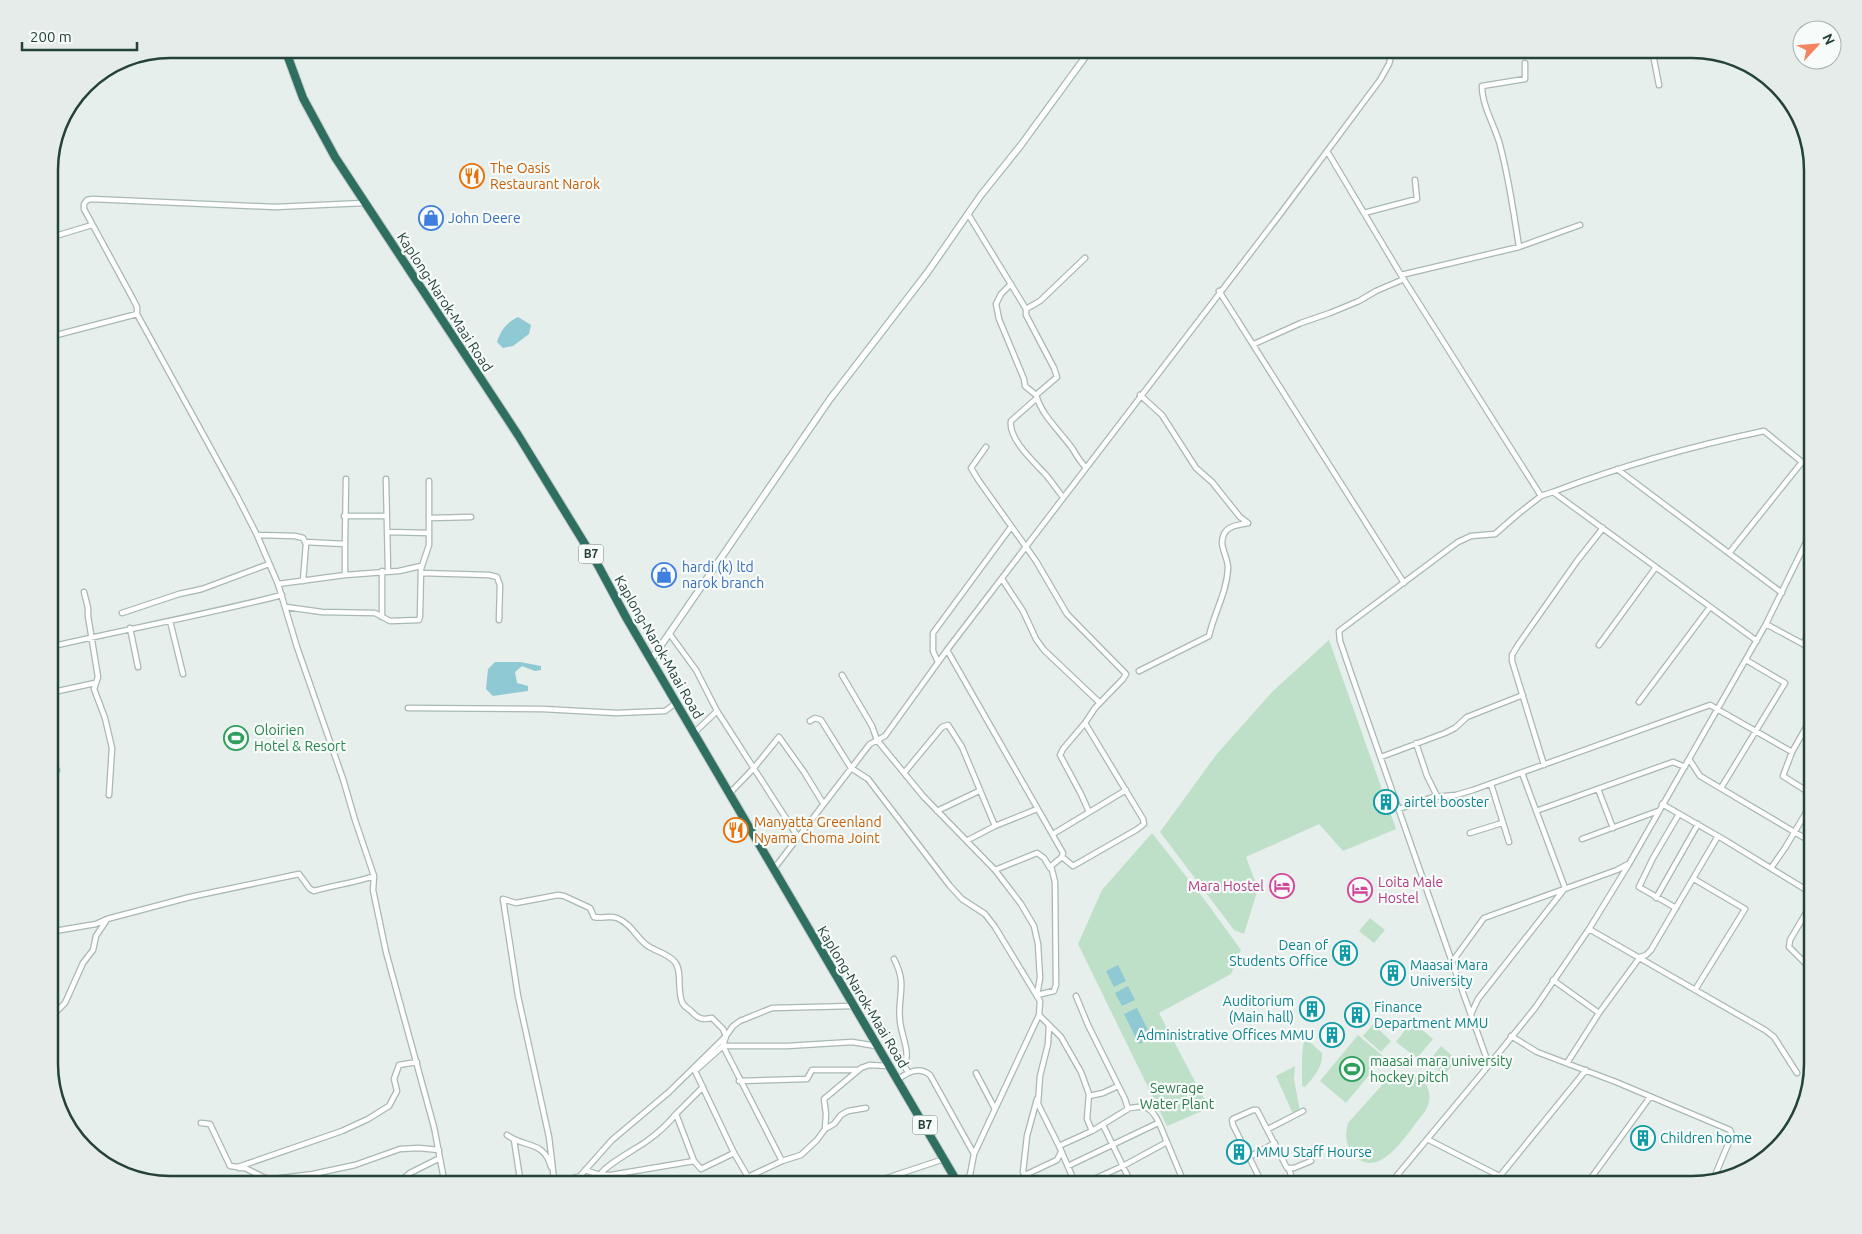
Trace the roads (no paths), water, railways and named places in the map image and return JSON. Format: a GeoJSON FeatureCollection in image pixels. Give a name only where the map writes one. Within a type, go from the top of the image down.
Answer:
{"type":"FeatureCollection","features":[{"type":"Feature","properties":{"kind":"highway","name":"Kaplong-Narok-Maai Road"},"geometry":{"type":"LineString","coordinates":[[289,58],[311,115],[335,157],[518,435],[599,567],[676,704],[954,1176]]}},
{"type":"Feature","properties":{"kind":"street"},"geometry":{"type":"LineString","coordinates":[[651,660],[830,399],[927,273],[968,214],[1084,58]]}},
{"type":"Feature","properties":{"kind":"street"},"geometry":{"type":"LineString","coordinates":[[773,870],[866,749],[885,736],[947,650],[1380,80],[1391,58]]}},
{"type":"Feature","properties":{"kind":"street"},"geometry":{"type":"LineString","coordinates":[[1654,58],[1659,85]]}},
{"type":"Feature","properties":{"kind":"street"},"geometry":{"type":"LineString","coordinates":[[1519,247],[1508,177],[1496,130],[1485,104],[1482,86],[1525,79],[1525,63]]}},
{"type":"Feature","properties":{"kind":"street"},"geometry":{"type":"LineString","coordinates":[[1327,151],[1403,277],[1541,496]]}},
{"type":"Feature","properties":{"kind":"street"},"geometry":{"type":"LineString","coordinates":[[1364,213],[1417,199],[1415,180]]}},
{"type":"Feature","properties":{"kind":"street"},"geometry":{"type":"LineString","coordinates":[[364,203],[275,207],[92,199],[86,202],[83,207],[137,307],[137,314],[257,535],[278,584],[297,647],[343,779],[374,876],[373,890],[386,952],[417,1062],[439,1150],[443,1176]]}},
{"type":"Feature","properties":{"kind":"street"},"geometry":{"type":"LineString","coordinates":[[968,214],[1026,309],[1026,315],[1054,368],[1057,377],[1012,421],[1011,425],[1029,459],[1044,473],[1063,497]]}},
{"type":"Feature","properties":{"kind":"street"},"geometry":{"type":"LineString","coordinates":[[58,235],[92,225]]}},
{"type":"Feature","properties":{"kind":"street"},"geometry":{"type":"LineString","coordinates":[[1254,344],[1301,323],[1359,301],[1403,277],[1519,247],[1580,225]]}},
{"type":"Feature","properties":{"kind":"street"},"geometry":{"type":"LineString","coordinates":[[1026,309],[1040,301],[1085,258]]}},
{"type":"Feature","properties":{"kind":"street"},"geometry":{"type":"LineString","coordinates":[[1011,284],[1001,294],[996,304],[999,319],[1024,379],[1025,386],[1036,397],[1049,420],[1086,467]]}},
{"type":"Feature","properties":{"kind":"street"},"geometry":{"type":"LineString","coordinates":[[1220,291],[1404,583]]}},
{"type":"Feature","properties":{"kind":"street"},"geometry":{"type":"LineString","coordinates":[[58,335],[137,314]]}},
{"type":"Feature","properties":{"kind":"street"},"geometry":{"type":"LineString","coordinates":[[1139,671],[1207,638],[1222,597],[1227,575],[1228,565],[1221,540],[1223,534],[1226,529],[1232,526],[1248,523],[1240,517],[1212,482],[1196,468],[1162,415],[1140,395]]}},
{"type":"Feature","properties":{"kind":"street"},"geometry":{"type":"LineString","coordinates":[[1490,1065],[1380,757],[1340,641],[1339,631],[1458,542],[1471,536],[1495,534],[1541,496],[1617,469],[1708,443],[1764,431],[1802,462],[1730,552]]}},
{"type":"Feature","properties":{"kind":"street"},"geometry":{"type":"LineString","coordinates":[[986,447],[971,468],[1026,546],[1067,614],[1126,674],[1060,755],[1081,794],[1088,812]]}},
{"type":"Feature","properties":{"kind":"street"},"geometry":{"type":"LineString","coordinates":[[1617,469],[1730,552],[1782,593]]}},
{"type":"Feature","properties":{"kind":"street"},"geometry":{"type":"LineString","coordinates":[[345,575],[344,516],[346,478]]}},
{"type":"Feature","properties":{"kind":"street"},"geometry":{"type":"LineString","coordinates":[[386,479],[388,570]]}},
{"type":"Feature","properties":{"kind":"street"},"geometry":{"type":"LineString","coordinates":[[286,607],[322,612],[368,613],[390,621],[419,620],[421,566],[429,549],[429,481]]}},
{"type":"Feature","properties":{"kind":"street"},"geometry":{"type":"LineString","coordinates":[[1552,492],[1756,641]]}},
{"type":"Feature","properties":{"kind":"street"},"geometry":{"type":"LineString","coordinates":[[344,516],[386,516]]}},
{"type":"Feature","properties":{"kind":"street"},"geometry":{"type":"LineString","coordinates":[[430,518],[471,517]]}},
{"type":"Feature","properties":{"kind":"street"},"geometry":{"type":"LineString","coordinates":[[938,662],[933,651],[933,633],[1012,527]]}},
{"type":"Feature","properties":{"kind":"street"},"geometry":{"type":"LineString","coordinates":[[1544,765],[1512,661],[1512,655],[1577,561],[1603,528]]}},
{"type":"Feature","properties":{"kind":"street"},"geometry":{"type":"LineString","coordinates":[[388,532],[429,533]]}},
{"type":"Feature","properties":{"kind":"street"},"geometry":{"type":"LineString","coordinates":[[257,535],[300,536],[303,538],[305,542],[303,581]]}},
{"type":"Feature","properties":{"kind":"street"},"geometry":{"type":"LineString","coordinates":[[305,542],[345,544]]}},
{"type":"Feature","properties":{"kind":"street"},"geometry":{"type":"LineString","coordinates":[[1397,1176],[1490,1065],[1534,1008],[1589,928],[1629,864],[1746,660],[1804,547]]}},
{"type":"Feature","properties":{"kind":"street"},"geometry":{"type":"LineString","coordinates":[[122,612],[179,594],[202,590],[269,564]]}},
{"type":"Feature","properties":{"kind":"street"},"geometry":{"type":"LineString","coordinates":[[278,584],[388,570],[399,571],[421,566]]}},
{"type":"Feature","properties":{"kind":"street"},"geometry":{"type":"LineString","coordinates":[[1598,645],[1656,568]]}},
{"type":"Feature","properties":{"kind":"street"},"geometry":{"type":"LineString","coordinates":[[382,571],[382,617]]}},
{"type":"Feature","properties":{"kind":"street"},"geometry":{"type":"LineString","coordinates":[[421,573],[489,575],[497,577],[500,585],[499,620]]}},
{"type":"Feature","properties":{"kind":"street"},"geometry":{"type":"LineString","coordinates":[[1002,579],[1023,611],[1040,645],[1100,704]]}},
{"type":"Feature","properties":{"kind":"street"},"geometry":{"type":"LineString","coordinates":[[84,592],[98,677],[94,683],[94,689],[112,748],[109,795]]}},
{"type":"Feature","properties":{"kind":"street"},"geometry":{"type":"LineString","coordinates":[[58,645],[130,628],[228,609],[282,595]]}},
{"type":"Feature","properties":{"kind":"street"},"geometry":{"type":"LineString","coordinates":[[1640,702],[1710,607]]}},
{"type":"Feature","properties":{"kind":"street"},"geometry":{"type":"LineString","coordinates":[[170,621],[183,674]]}},
{"type":"Feature","properties":{"kind":"street"},"geometry":{"type":"LineString","coordinates":[[1766,624],[1803,644]]}},
{"type":"Feature","properties":{"kind":"street"},"geometry":{"type":"LineString","coordinates":[[130,628],[138,667]]}},
{"type":"Feature","properties":{"kind":"street"},"geometry":{"type":"LineString","coordinates":[[669,633],[696,670],[717,711],[798,837]]}},
{"type":"Feature","properties":{"kind":"street"},"geometry":{"type":"LineString","coordinates":[[947,650],[1036,809],[1053,834],[1063,854],[1062,857],[1073,866],[1144,824],[1143,819],[1085,723]]}},
{"type":"Feature","properties":{"kind":"street"},"geometry":{"type":"LineString","coordinates":[[1721,788],[1785,683],[1746,660]]}},
{"type":"Feature","properties":{"kind":"street"},"geometry":{"type":"LineString","coordinates":[[842,675],[872,726],[877,740],[937,811],[996,870],[1021,904],[1036,933],[1040,978],[1037,996]]}},
{"type":"Feature","properties":{"kind":"street"},"geometry":{"type":"LineString","coordinates":[[58,691],[94,683]]}},
{"type":"Feature","properties":{"kind":"street"},"geometry":{"type":"LineString","coordinates":[[1380,757],[1455,728],[1467,717],[1523,695]]}},
{"type":"Feature","properties":{"kind":"street"},"geometry":{"type":"LineString","coordinates":[[408,708],[543,709],[616,713],[665,711],[676,704]]}},
{"type":"Feature","properties":{"kind":"street"},"geometry":{"type":"LineString","coordinates":[[1399,809],[1437,796],[1456,795],[1491,784],[1708,705],[1718,708],[1792,752]]}},
{"type":"Feature","properties":{"kind":"street"},"geometry":{"type":"LineString","coordinates":[[694,733],[717,711]]}},
{"type":"Feature","properties":{"kind":"street"},"geometry":{"type":"LineString","coordinates":[[810,721],[815,718],[821,720],[851,768],[868,780],[950,886],[962,899],[985,914],[995,927],[1040,1001],[1039,1015],[974,1154],[969,1176]]}},
{"type":"Feature","properties":{"kind":"street"},"geometry":{"type":"LineString","coordinates":[[904,773],[942,727],[948,725],[962,747],[995,826]]}},
{"type":"Feature","properties":{"kind":"street"},"geometry":{"type":"LineString","coordinates":[[1804,732],[1792,752],[1783,776],[1804,789]]}},
{"type":"Feature","properties":{"kind":"street"},"geometry":{"type":"LineString","coordinates":[[729,794],[753,769],[779,737],[823,803]]}},
{"type":"Feature","properties":{"kind":"street"},"geometry":{"type":"LineString","coordinates":[[1416,743],[1427,776],[1437,796]]}},
{"type":"Feature","properties":{"kind":"street"},"geometry":{"type":"LineString","coordinates":[[1689,759],[1697,773],[1804,838]]}},
{"type":"Feature","properties":{"kind":"street"},"geometry":{"type":"LineString","coordinates":[[1536,812],[1673,762],[1684,766]]}},
{"type":"Feature","properties":{"kind":"street"},"geometry":{"type":"LineString","coordinates":[[1522,773],[1565,888]]}},
{"type":"Feature","properties":{"kind":"street"},"geometry":{"type":"LineString","coordinates":[[1491,784],[1509,842]]}},
{"type":"Feature","properties":{"kind":"street"},"geometry":{"type":"LineString","coordinates":[[1598,789],[1613,828]]}},
{"type":"Feature","properties":{"kind":"street"},"geometry":{"type":"LineString","coordinates":[[1053,834],[1126,790]]}},
{"type":"Feature","properties":{"kind":"street"},"geometry":{"type":"LineString","coordinates":[[937,811],[979,791]]}},
{"type":"Feature","properties":{"kind":"street"},"geometry":{"type":"LineString","coordinates":[[1662,804],[1804,888]]}},
{"type":"Feature","properties":{"kind":"street"},"geometry":{"type":"LineString","coordinates":[[968,840],[995,826],[1036,809]]}},
{"type":"Feature","properties":{"kind":"street"},"geometry":{"type":"LineString","coordinates":[[1582,839],[1658,811]]}},
{"type":"Feature","properties":{"kind":"street"},"geometry":{"type":"LineString","coordinates":[[1676,908],[1639,887],[1679,814]]}},
{"type":"Feature","properties":{"kind":"street"},"geometry":{"type":"LineString","coordinates":[[1771,868],[1804,816]]}},
{"type":"Feature","properties":{"kind":"street"},"geometry":{"type":"LineString","coordinates":[[1470,833],[1502,823]]}},
{"type":"Feature","properties":{"kind":"street"},"geometry":{"type":"LineString","coordinates":[[1656,898],[1698,824]]}},
{"type":"Feature","properties":{"kind":"street"},"geometry":{"type":"LineString","coordinates":[[1567,1063],[1599,1013],[1640,957],[1649,954],[1718,836]]}},
{"type":"Feature","properties":{"kind":"street"},"geometry":{"type":"LineString","coordinates":[[996,870],[1037,853],[1044,858],[1051,869],[1054,882],[1056,984],[1054,991],[1037,996]]}},
{"type":"Feature","properties":{"kind":"street"},"geometry":{"type":"LineString","coordinates":[[1051,869],[1051,866],[1062,857]]}},
{"type":"Feature","properties":{"kind":"street"},"geometry":{"type":"LineString","coordinates":[[1452,962],[1484,918],[1618,870],[1629,864]]}},
{"type":"Feature","properties":{"kind":"street"},"geometry":{"type":"LineString","coordinates":[[58,930],[96,924],[108,919],[190,898],[299,874],[310,889],[314,891],[374,876]]}},
{"type":"Feature","properties":{"kind":"street"},"geometry":{"type":"LineString","coordinates":[[1694,879],[1744,908],[1695,990]]}},
{"type":"Feature","properties":{"kind":"street"},"geometry":{"type":"LineString","coordinates":[[1471,1014],[1478,999],[1565,888]]}},
{"type":"Feature","properties":{"kind":"street"},"geometry":{"type":"LineString","coordinates":[[554,1176],[549,1137],[518,996],[503,899],[516,903],[544,897],[564,896],[590,908],[594,917],[600,919],[607,916],[615,917],[622,921],[635,931],[647,946],[664,953],[677,964],[683,1003],[703,1020],[712,1018],[716,1021],[726,1036]]}},
{"type":"Feature","properties":{"kind":"street"},"geometry":{"type":"LineString","coordinates":[[1804,916],[1790,940],[1789,947],[1804,962]]}},
{"type":"Feature","properties":{"kind":"street"},"geometry":{"type":"LineString","coordinates":[[58,1010],[65,1004],[82,963],[93,950],[96,936],[108,919]]}},
{"type":"Feature","properties":{"kind":"street"},"geometry":{"type":"LineString","coordinates":[[1589,928],[1770,1034],[1796,1073]]}},
{"type":"Feature","properties":{"kind":"street"},"geometry":{"type":"LineString","coordinates":[[894,959],[901,977],[900,1020],[907,1048],[905,1068],[908,1072]]}},
{"type":"Feature","properties":{"kind":"street"},"geometry":{"type":"LineString","coordinates":[[1553,980],[1599,1013]]}},
{"type":"Feature","properties":{"kind":"street"},"geometry":{"type":"LineString","coordinates":[[1076,996],[1088,1026],[1128,1108]]}},
{"type":"Feature","properties":{"kind":"street"},"geometry":{"type":"LineString","coordinates":[[580,1176],[612,1140],[669,1092],[740,1021],[772,1008],[853,1006]]}},
{"type":"Feature","properties":{"kind":"street"},"geometry":{"type":"LineString","coordinates":[[1039,1015],[1061,1037],[1074,1058],[1089,1096],[1087,1118],[1092,1131]]}},
{"type":"Feature","properties":{"kind":"street"},"geometry":{"type":"LineString","coordinates":[[1049,1025],[1048,1044],[1027,1136],[1023,1172],[1025,1175],[1057,1160],[1061,1152]]}},
{"type":"Feature","properties":{"kind":"street"},"geometry":{"type":"LineString","coordinates":[[726,1036],[723,1046],[696,1072],[734,1153],[747,1176]]}},
{"type":"Feature","properties":{"kind":"street"},"geometry":{"type":"LineString","coordinates":[[1511,1036],[1537,1052],[1586,1070],[1731,1131],[1729,1142],[1716,1174]]}},
{"type":"Feature","properties":{"kind":"street"},"geometry":{"type":"LineString","coordinates":[[723,1046],[787,1046],[852,1042],[876,1046]]}},
{"type":"Feature","properties":{"kind":"street"},"geometry":{"type":"LineString","coordinates":[[723,1046],[782,1161]]}},
{"type":"Feature","properties":{"kind":"street"},"geometry":{"type":"LineString","coordinates":[[238,1167],[342,1131],[383,1111],[389,1106],[397,1091],[394,1079],[398,1065],[417,1062]]}},
{"type":"Feature","properties":{"kind":"street"},"geometry":{"type":"LineString","coordinates":[[826,1129],[824,1099],[858,1070],[869,1065],[889,1066]]}},
{"type":"Feature","properties":{"kind":"street"},"geometry":{"type":"LineString","coordinates":[[740,1081],[797,1081],[808,1079],[812,1070],[858,1070]]}},
{"type":"Feature","properties":{"kind":"street"},"geometry":{"type":"LineString","coordinates":[[898,1080],[908,1072],[923,1070],[930,1075],[974,1154]]}},
{"type":"Feature","properties":{"kind":"street"},"geometry":{"type":"LineString","coordinates":[[1428,1140],[1500,1176],[1586,1070]]}},
{"type":"Feature","properties":{"kind":"street"},"geometry":{"type":"LineString","coordinates":[[976,1074],[995,1110]]}},
{"type":"Feature","properties":{"kind":"street"},"geometry":{"type":"LineString","coordinates":[[1089,1096],[1103,1093],[1118,1086]]}},
{"type":"Feature","properties":{"kind":"street"},"geometry":{"type":"LineString","coordinates":[[600,1176],[601,1172],[649,1140],[703,1088]]}},
{"type":"Feature","properties":{"kind":"street"},"geometry":{"type":"LineString","coordinates":[[1593,1176],[1650,1097]]}},
{"type":"Feature","properties":{"kind":"street"},"geometry":{"type":"LineString","coordinates":[[1037,1098],[1038,1104],[1072,1176]]}},
{"type":"Feature","properties":{"kind":"street"},"geometry":{"type":"LineString","coordinates":[[1059,1146],[1103,1125],[1128,1108],[1143,1107],[1148,1109],[1158,1123],[1181,1176]]}},
{"type":"Feature","properties":{"kind":"street"},"geometry":{"type":"LineString","coordinates":[[750,1176],[782,1161],[801,1155],[818,1140],[826,1129],[842,1116],[848,1112],[866,1108]]}},
{"type":"Feature","properties":{"kind":"street"},"geometry":{"type":"LineString","coordinates":[[1258,1176],[1232,1120],[1255,1109],[1259,1111],[1287,1168],[1290,1169],[1292,1176]]}},
{"type":"Feature","properties":{"kind":"street"},"geometry":{"type":"LineString","coordinates":[[1268,1128],[1303,1111]]}},
{"type":"Feature","properties":{"kind":"street"},"geometry":{"type":"LineString","coordinates":[[676,1114],[698,1167],[704,1169],[734,1153]]}},
{"type":"Feature","properties":{"kind":"street"},"geometry":{"type":"LineString","coordinates":[[201,1123],[210,1124],[213,1127],[230,1166],[246,1168],[261,1176]]}},
{"type":"Feature","properties":{"kind":"street"},"geometry":{"type":"LineString","coordinates":[[1068,1166],[1158,1123]]}},
{"type":"Feature","properties":{"kind":"street"},"geometry":{"type":"LineString","coordinates":[[1103,1125],[1128,1176]]}},
{"type":"Feature","properties":{"kind":"street"},"geometry":{"type":"LineString","coordinates":[[507,1135],[521,1143],[528,1142],[539,1148],[549,1159],[553,1176]]}},
{"type":"Feature","properties":{"kind":"street"},"geometry":{"type":"LineString","coordinates":[[514,1140],[520,1176]]}},
{"type":"Feature","properties":{"kind":"street"},"geometry":{"type":"LineString","coordinates":[[1101,1176],[1167,1142]]}},
{"type":"Feature","properties":{"kind":"street"},"geometry":{"type":"LineString","coordinates":[[1249,1157],[1275,1143]]}},
{"type":"Feature","properties":{"kind":"street"},"geometry":{"type":"LineString","coordinates":[[297,1176],[355,1165],[400,1149],[439,1150]]}},
{"type":"Feature","properties":{"kind":"street"},"geometry":{"type":"LineString","coordinates":[[406,1176],[410,1172],[440,1158]]}},
{"type":"Feature","properties":{"kind":"street"},"geometry":{"type":"LineString","coordinates":[[893,1176],[944,1159]]}},
{"type":"Feature","properties":{"kind":"street"},"geometry":{"type":"LineString","coordinates":[[585,1170],[600,1176],[694,1161]]}},
{"type":"Feature","properties":{"kind":"street"},"geometry":{"type":"LineString","coordinates":[[1290,1169],[1311,1161]]}},
{"type":"Feature","properties":{"kind":"water"},"geometry":{"type":"Polygon","coordinates":[[[518,317],[531,325],[529,334],[513,346],[503,348],[497,342],[500,334],[507,324],[518,317]]]}},
{"type":"Feature","properties":{"kind":"water"},"geometry":{"type":"Polygon","coordinates":[[[495,662],[520,662],[541,666],[541,670],[535,671],[522,666],[515,672],[517,683],[528,686],[528,691],[493,696],[486,689],[488,669],[495,662]]]}},
{"type":"Feature","properties":{"kind":"water"},"geometry":{"type":"Polygon","coordinates":[[[1118,965],[1126,981],[1114,987],[1106,971],[1118,965]]]}},
{"type":"Feature","properties":{"kind":"water"},"geometry":{"type":"Polygon","coordinates":[[[1128,986],[1135,1000],[1122,1006],[1115,993],[1128,986]]]}},
{"type":"Feature","properties":{"kind":"water"},"geometry":{"type":"Polygon","coordinates":[[[1137,1008],[1152,1038],[1139,1044],[1124,1014],[1137,1008]]]}},
{"type":"Feature","properties":{"kind":"place","name":"The Oasis Restaurant Narok"},"geometry":{"type":"Point","coordinates":[472,176]}},
{"type":"Feature","properties":{"kind":"place","name":"John Deere"},"geometry":{"type":"Point","coordinates":[431,218]}},
{"type":"Feature","properties":{"kind":"place","name":"hardi (k) ltd narok branch"},"geometry":{"type":"Point","coordinates":[664,575]}},
{"type":"Feature","properties":{"kind":"place","name":"Oloirien Hotel & Resort"},"geometry":{"type":"Point","coordinates":[236,738]}},
{"type":"Feature","properties":{"kind":"place","name":"airtel booster"},"geometry":{"type":"Point","coordinates":[1386,802]}},
{"type":"Feature","properties":{"kind":"place","name":"Manyatta Greenland Nyama Choma Joint"},"geometry":{"type":"Point","coordinates":[736,830]}},
{"type":"Feature","properties":{"kind":"place","name":"Mara Hostel"},"geometry":{"type":"Point","coordinates":[1282,886]}},
{"type":"Feature","properties":{"kind":"place","name":"Loita Male Hostel"},"geometry":{"type":"Point","coordinates":[1360,890]}},
{"type":"Feature","properties":{"kind":"place","name":"Dean of Students Office"},"geometry":{"type":"Point","coordinates":[1345,953]}},
{"type":"Feature","properties":{"kind":"place","name":"Maasai Mara University"},"geometry":{"type":"Point","coordinates":[1393,973]}},
{"type":"Feature","properties":{"kind":"place","name":"Auditorium (Main hall)"},"geometry":{"type":"Point","coordinates":[1312,1009]}},
{"type":"Feature","properties":{"kind":"place","name":"Finance Department MMU"},"geometry":{"type":"Point","coordinates":[1357,1015]}},
{"type":"Feature","properties":{"kind":"place","name":"Administrative Offices MMU"},"geometry":{"type":"Point","coordinates":[1332,1035]}},
{"type":"Feature","properties":{"kind":"place","name":"maasai mara university hockey pitch"},"geometry":{"type":"Point","coordinates":[1352,1069]}},
{"type":"Feature","properties":{"kind":"place","name":"Children home"},"geometry":{"type":"Point","coordinates":[1643,1138]}},
{"type":"Feature","properties":{"kind":"place","name":"MMU Staff Hourse"},"geometry":{"type":"Point","coordinates":[1239,1152]}},
{"type":"Feature","properties":{"kind":"park label","name":"Sewrage Water Plant"},"geometry":{"type":"Point","coordinates":[1177,1096]}}]}
